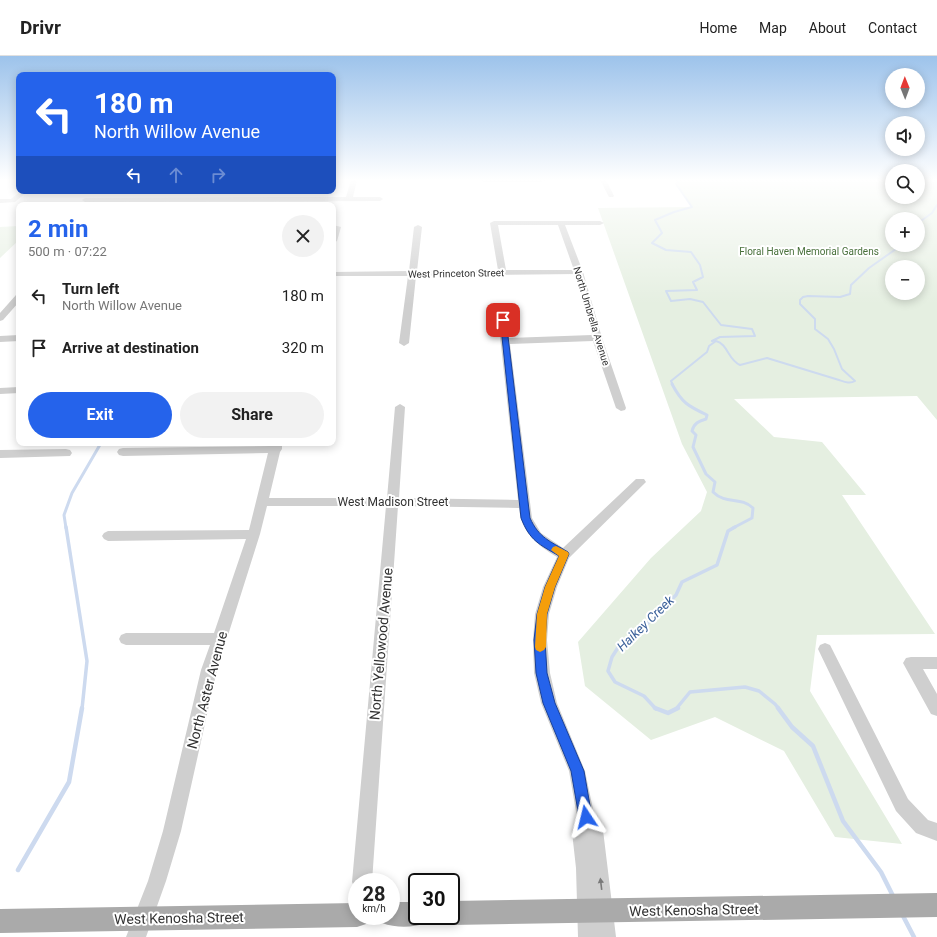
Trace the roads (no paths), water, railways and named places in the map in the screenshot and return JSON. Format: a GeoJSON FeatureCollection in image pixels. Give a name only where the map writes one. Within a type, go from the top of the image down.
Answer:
{"type":"FeatureCollection","features":[{"type":"Feature","properties":{"kind":"main road","name":"West Kenosha Street"},"geometry":{"type":"LineString","coordinates":[[460,913],[937,905]]}},
{"type":"Feature","properties":{"kind":"main road","name":"West Kenosha Street"},"geometry":{"type":"LineString","coordinates":[[0,921],[139,928],[348,916]]}},
{"type":"Feature","properties":{"kind":"street"},"geometry":{"type":"LineString","coordinates":[[502,272],[494,223],[600,223]]}},
{"type":"Feature","properties":{"kind":"street","name":"North Umbrella Avenue"},"geometry":{"type":"LineString","coordinates":[[561,224],[579,272],[597,338],[621,408]]}},
{"type":"Feature","properties":{"kind":"street"},"geometry":{"type":"LineString","coordinates":[[404,343],[418,227]]}},
{"type":"Feature","properties":{"kind":"street","name":"West Princeton Street"},"geometry":{"type":"LineString","coordinates":[[336,274],[579,272]]}},
{"type":"Feature","properties":{"kind":"street"},"geometry":{"type":"LineString","coordinates":[[0,318],[16,300]]}},
{"type":"Feature","properties":{"kind":"street"},"geometry":{"type":"LineString","coordinates":[[501,309],[526,518],[530,530],[537,538],[564,554]]}},
{"type":"Feature","properties":{"kind":"street"},"geometry":{"type":"LineString","coordinates":[[0,339],[16,338]]}},
{"type":"Feature","properties":{"kind":"street"},"geometry":{"type":"LineString","coordinates":[[506,341],[597,338]]}},
{"type":"Feature","properties":{"kind":"street"},"geometry":{"type":"LineString","coordinates":[[0,391],[16,390]]}},
{"type":"Feature","properties":{"kind":"street","name":"North Yellowood Avenue"},"geometry":{"type":"LineString","coordinates":[[363,873],[400,407]]}},
{"type":"Feature","properties":{"kind":"street"},"geometry":{"type":"LineString","coordinates":[[123,452],[276,446]]}},
{"type":"Feature","properties":{"kind":"street","name":"North Aster Avenue"},"geometry":{"type":"LineString","coordinates":[[139,928],[157,881],[172,831],[209,670],[254,534],[276,446]]}},
{"type":"Feature","properties":{"kind":"street"},"geometry":{"type":"LineString","coordinates":[[0,454],[66,453]]}},
{"type":"Feature","properties":{"kind":"street"},"geometry":{"type":"LineString","coordinates":[[606,937],[596,911],[585,868],[581,832],[586,817],[577,771],[549,703],[542,673],[540,640],[542,614],[550,587],[564,554],[640,482]]}},
{"type":"Feature","properties":{"kind":"street","name":"West Madison Street"},"geometry":{"type":"LineString","coordinates":[[262,502],[525,504]]}},
{"type":"Feature","properties":{"kind":"street"},"geometry":{"type":"LineString","coordinates":[[108,536],[254,534]]}},
{"type":"Feature","properties":{"kind":"street"},"geometry":{"type":"LineString","coordinates":[[126,639],[220,639]]}},
{"type":"Feature","properties":{"kind":"street"},"geometry":{"type":"LineString","coordinates":[[825,649],[902,805],[922,827],[937,832]]}},
{"type":"Feature","properties":{"kind":"street"},"geometry":{"type":"LineString","coordinates":[[937,663],[911,663],[937,709]]}},
{"type":"Feature","properties":{"kind":"street"},"geometry":{"type":"LineString","coordinates":[[588,937],[596,911]]}},
{"type":"Feature","properties":{"kind":"waterway"},"geometry":{"type":"LineString","coordinates":[[656,221],[662,233],[652,243],[666,250],[691,252],[700,265],[703,277],[693,282],[697,290],[666,291],[671,301],[690,299],[703,302],[721,325],[752,329],[755,336],[720,337],[712,341]]}},
{"type":"Feature","properties":{"kind":"waterway","name":"Haikey Creek"},"geometry":{"type":"LineString","coordinates":[[673,385],[671,381],[707,352],[709,346],[716,341],[723,345],[733,360],[740,365],[767,358],[845,382],[855,381],[842,369],[834,349],[828,339],[815,329],[815,319],[800,304],[800,300],[803,297],[808,296],[840,297],[850,294],[851,285],[869,268],[892,252]]}},
{"type":"Feature","properties":{"kind":"waterway","name":"Haikey Creek"},"geometry":{"type":"LineString","coordinates":[[672,384],[682,400],[707,415],[706,419],[697,423],[693,428],[692,431],[696,435],[693,447],[706,474],[715,482],[713,492],[728,500],[744,502],[753,508],[752,518],[733,528]]}},
{"type":"Feature","properties":{"kind":"waterway"},"geometry":{"type":"LineString","coordinates":[[66,528],[64,515],[72,493],[99,446]]}},
{"type":"Feature","properties":{"kind":"waterway"},"geometry":{"type":"LineString","coordinates":[[66,527],[87,661],[82,709]]}},
{"type":"Feature","properties":{"kind":"waterway","name":"Haikey Creek"},"geometry":{"type":"LineString","coordinates":[[655,708],[644,696],[615,682],[608,671],[612,657],[619,646],[635,636],[676,595],[682,582],[717,565],[728,531],[735,527]]}},
{"type":"Feature","properties":{"kind":"waterway","name":"Haikey Creek"},"geometry":{"type":"LineString","coordinates":[[676,709],[690,692],[745,687],[759,691],[779,709]]}},
{"type":"Feature","properties":{"kind":"waterway"},"geometry":{"type":"LineString","coordinates":[[18,870],[69,782],[82,708]]}},
{"type":"Feature","properties":{"kind":"waterway","name":"Haikey Creek"},"geometry":{"type":"LineString","coordinates":[[655,708],[668,713],[676,709]]}},
{"type":"Feature","properties":{"kind":"waterway","name":"Haikey Creek"},"geometry":{"type":"LineString","coordinates":[[778,708],[792,727],[813,746],[843,821],[881,872],[893,896]]}},
{"type":"Feature","properties":{"kind":"waterway","name":"Haikey Creek"},"geometry":{"type":"LineString","coordinates":[[902,914],[914,937]]}},
{"type":"Feature","properties":{"kind":"park label","name":"Floral Haven Memorial Gardens"},"geometry":{"type":"Point","coordinates":[809,251]}}]}
